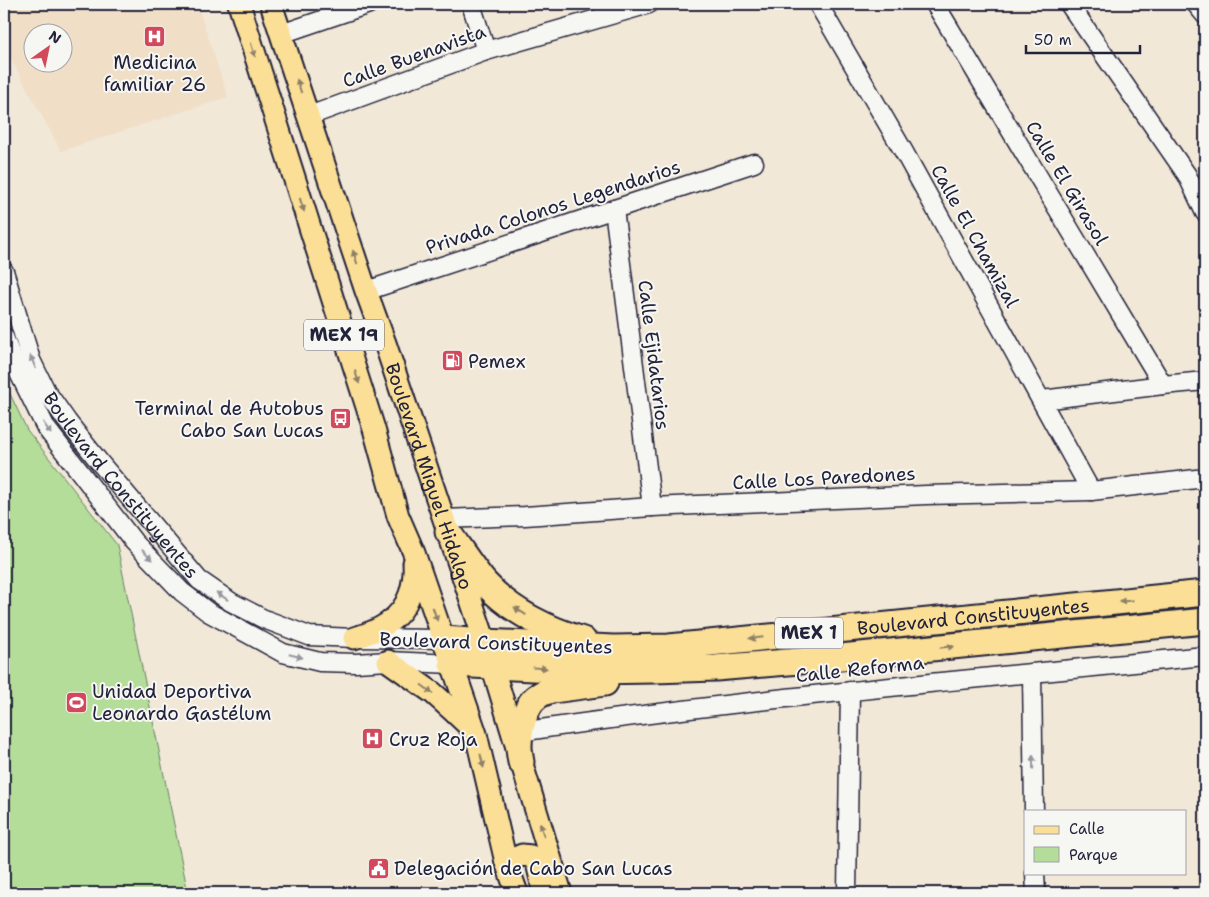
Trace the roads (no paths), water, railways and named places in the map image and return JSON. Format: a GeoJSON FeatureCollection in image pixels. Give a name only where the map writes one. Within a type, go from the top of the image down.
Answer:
{"type":"FeatureCollection","features":[{"type":"Feature","properties":{"kind":"highway"},"geometry":{"type":"LineString","coordinates":[[446,525],[468,561],[485,582],[521,613],[571,636],[614,648]]}},
{"type":"Feature","properties":{"kind":"highway","name":"Boulevard Constituyentes"},"geometry":{"type":"LineString","coordinates":[[443,638],[485,642],[614,648],[669,647],[1205,592]]}},
{"type":"Feature","properties":{"kind":"highway","name":"Boulevard Constituyentes"},"geometry":{"type":"LineString","coordinates":[[452,664],[595,671],[716,668],[800,662],[1177,624],[1205,623]]}},
{"type":"Feature","properties":{"kind":"highway"},"geometry":{"type":"LineString","coordinates":[[521,762],[519,746],[524,717],[535,698],[545,692],[716,668]]}},
{"type":"Feature","properties":{"kind":"main road","name":"Boulevard Miguel Hidalgo"},"geometry":{"type":"LineString","coordinates":[[239,4],[374,429],[398,516],[414,553],[476,734],[506,862],[517,893]]}},
{"type":"Feature","properties":{"kind":"main road","name":"Boulevard Miguel Hidalgo"},"geometry":{"type":"LineString","coordinates":[[271,4],[485,642],[561,893]]}},
{"type":"Feature","properties":{"kind":"main road"},"geometry":{"type":"LineString","coordinates":[[354,638],[386,626],[400,613],[408,599],[414,580],[414,553]]}},
{"type":"Feature","properties":{"kind":"main road"},"geometry":{"type":"LineString","coordinates":[[388,661],[433,693],[476,734]]}},
{"type":"Feature","properties":{"kind":"main road"},"geometry":{"type":"LineString","coordinates":[[506,862],[522,855],[531,856],[537,863],[544,893]]}},
{"type":"Feature","properties":{"kind":"street"},"geometry":{"type":"LineString","coordinates":[[281,34],[369,4]]}},
{"type":"Feature","properties":{"kind":"street"},"geometry":{"type":"LineString","coordinates":[[471,4],[486,51]]}},
{"type":"Feature","properties":{"kind":"street","name":"Calle Buenavista"},"geometry":{"type":"LineString","coordinates":[[309,116],[486,51],[649,4]]}},
{"type":"Feature","properties":{"kind":"street","name":"Calle El Chamizal"},"geometry":{"type":"LineString","coordinates":[[818,4],[904,152],[1092,491]]}},
{"type":"Feature","properties":{"kind":"street","name":"Calle El Girasol"},"geometry":{"type":"LineString","coordinates":[[935,4],[1163,385]]}},
{"type":"Feature","properties":{"kind":"street"},"geometry":{"type":"LineString","coordinates":[[1069,4],[1187,176],[1205,213]]}},
{"type":"Feature","properties":{"kind":"street"},"geometry":{"type":"LineString","coordinates":[[1196,4],[1205,15]]}},
{"type":"Feature","properties":{"kind":"street","name":"Privada Colonos Legendarios"},"geometry":{"type":"LineString","coordinates":[[366,291],[754,163]]}},
{"type":"Feature","properties":{"kind":"street","name":"Calle Ejidatarios"},"geometry":{"type":"LineString","coordinates":[[614,210],[652,507]]}},
{"type":"Feature","properties":{"kind":"street","name":"Boulevard Constituyentes"},"geometry":{"type":"LineString","coordinates":[[4,271],[32,360],[46,391],[101,464],[199,580],[231,602],[264,619],[309,636],[443,638]]}},
{"type":"Feature","properties":{"kind":"street","name":"Boulevard Constituyentes"},"geometry":{"type":"LineString","coordinates":[[4,336],[14,363],[46,428],[134,542],[182,592],[208,612],[283,653],[320,662],[356,663],[388,661],[452,664]]}},
{"type":"Feature","properties":{"kind":"street"},"geometry":{"type":"LineString","coordinates":[[1042,400],[1205,381]]}},
{"type":"Feature","properties":{"kind":"street","name":"Calle Los Paredones"},"geometry":{"type":"LineString","coordinates":[[446,525],[525,516],[652,507],[926,494],[1092,491],[1205,478]]}},
{"type":"Feature","properties":{"kind":"street","name":"Calle Reforma"},"geometry":{"type":"LineString","coordinates":[[520,732],[610,719],[850,691],[1205,656]]}},
{"type":"Feature","properties":{"kind":"street"},"geometry":{"type":"LineString","coordinates":[[1032,674],[1034,810]]}},
{"type":"Feature","properties":{"kind":"street"},"geometry":{"type":"LineString","coordinates":[[847,893],[850,691]]}},
{"type":"Feature","properties":{"kind":"street"},"geometry":{"type":"LineString","coordinates":[[1035,874],[1036,893]]}},
{"type":"Feature","properties":{"kind":"place","name":"Medicina familiar 26"},"geometry":{"type":"Point","coordinates":[155,36]}},
{"type":"Feature","properties":{"kind":"place","name":"Pemex"},"geometry":{"type":"Point","coordinates":[452,361]}},
{"type":"Feature","properties":{"kind":"place","name":"Terminal de Autobus Cabo San Lucas"},"geometry":{"type":"Point","coordinates":[340,419]}},
{"type":"Feature","properties":{"kind":"place","name":"Unidad Deportiva Leonardo Gastélum"},"geometry":{"type":"Point","coordinates":[76,702]}},
{"type":"Feature","properties":{"kind":"place","name":"Cruz Roja"},"geometry":{"type":"Point","coordinates":[373,739]}},
{"type":"Feature","properties":{"kind":"place","name":"Delegación de Cabo San Lucas"},"geometry":{"type":"Point","coordinates":[378,868]}}]}
